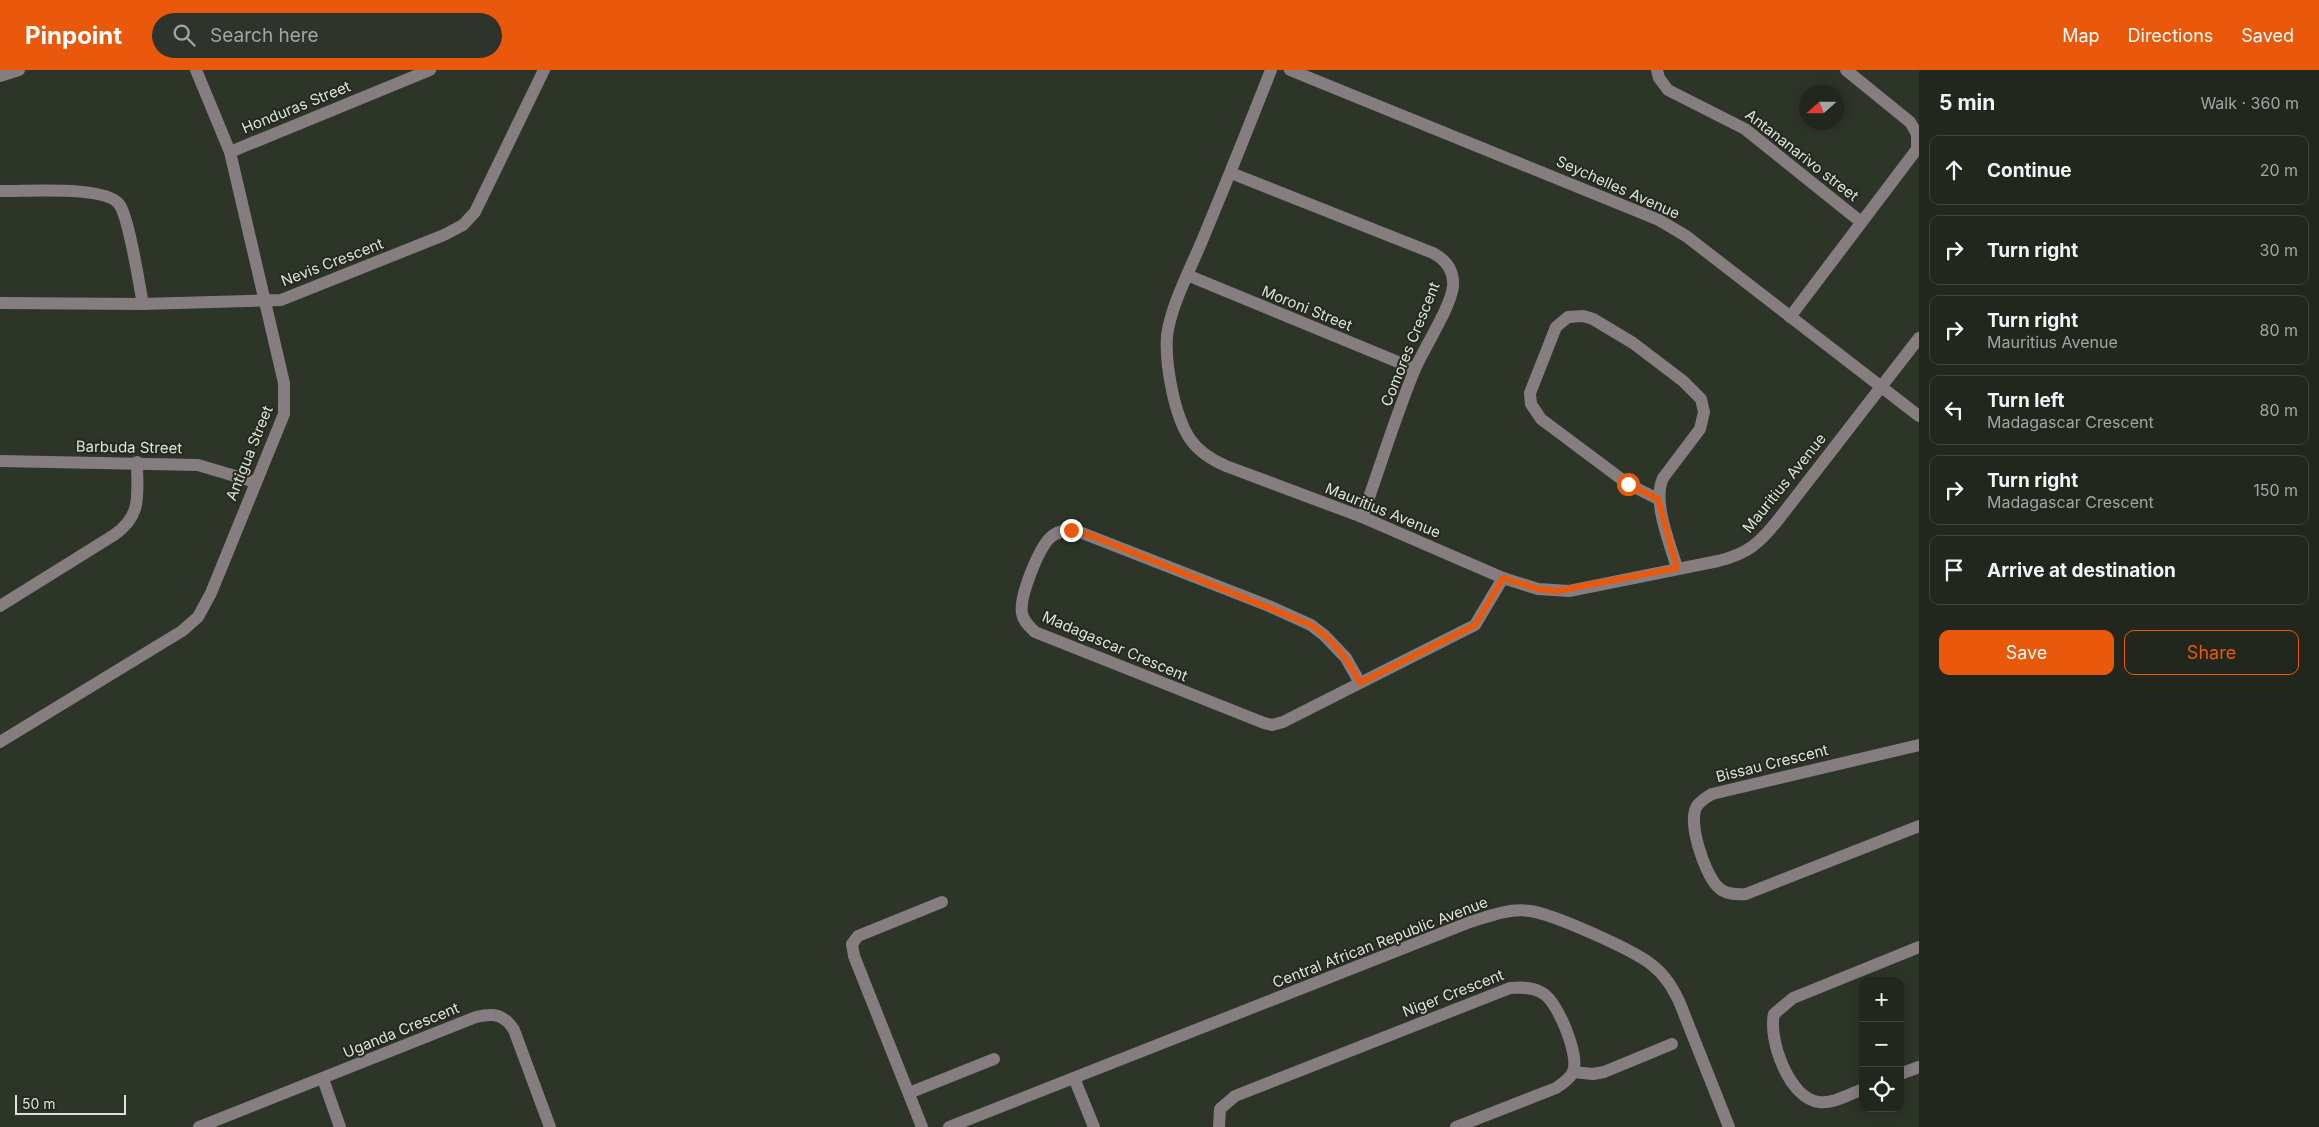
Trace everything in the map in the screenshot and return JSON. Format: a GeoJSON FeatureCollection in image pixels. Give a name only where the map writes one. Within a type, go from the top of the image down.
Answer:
{"type":"FeatureCollection","features":[{"type":"Feature","properties":{"kind":"street"},"geometry":{"type":"LineString","coordinates":[[0,76],[19,70]]}},
{"type":"Feature","properties":{"kind":"street","name":"Antigua Street"},"geometry":{"type":"LineString","coordinates":[[0,742],[182,631],[198,617],[211,593],[255,482],[281,423],[286,405],[284,383],[230,152],[196,70]]}},
{"type":"Feature","properties":{"kind":"street","name":"Honduras Street"},"geometry":{"type":"LineString","coordinates":[[230,152],[430,70]]}},
{"type":"Feature","properties":{"kind":"street","name":"Nevis Crescent"},"geometry":{"type":"LineString","coordinates":[[0,304],[143,304],[285,299],[444,235],[463,225],[481,203],[544,70]]}},
{"type":"Feature","properties":{"kind":"street","name":"Mauritius Avenue"},"geometry":{"type":"LineString","coordinates":[[1271,70],[1169,326],[1167,348],[1178,410],[1190,438],[1205,455],[1218,462],[1362,517],[1503,578],[1538,589],[1557,591],[1734,557],[1760,542],[1880,387]]}},
{"type":"Feature","properties":{"kind":"street","name":"Seychelles Avenue"},"geometry":{"type":"LineString","coordinates":[[1290,70],[1659,220],[1686,236],[1919,416]]}},
{"type":"Feature","properties":{"kind":"street","name":"Antananarivo street"},"geometry":{"type":"LineString","coordinates":[[1657,70],[1659,78],[1668,90],[1745,129],[1861,222],[1917,149],[1918,141],[1917,134],[1910,122],[1846,70]]}},
{"type":"Feature","properties":{"kind":"street","name":"Comores Crescent"},"geometry":{"type":"LineString","coordinates":[[1231,173],[1442,258],[1452,276],[1452,290],[1415,369],[1362,517]]}},
{"type":"Feature","properties":{"kind":"street"},"geometry":{"type":"LineString","coordinates":[[0,191],[92,192],[113,199],[119,204],[125,219],[143,304]]}},
{"type":"Feature","properties":{"kind":"street"},"geometry":{"type":"LineString","coordinates":[[1790,317],[1861,222]]}},
{"type":"Feature","properties":{"kind":"street","name":"Moroni Street"},"geometry":{"type":"LineString","coordinates":[[1188,276],[1415,369]]}},
{"type":"Feature","properties":{"kind":"street"},"geometry":{"type":"LineString","coordinates":[[1658,499],[1628,484],[1541,419],[1533,410],[1530,398],[1532,386],[1556,327],[1563,319],[1583,316],[1612,328],[1683,381],[1701,399],[1704,412],[1700,429],[1663,478],[1658,499],[1677,568]]}},
{"type":"Feature","properties":{"kind":"street"},"geometry":{"type":"LineString","coordinates":[[1880,387],[1919,338]]}},
{"type":"Feature","properties":{"kind":"street","name":"Barbuda Street"},"geometry":{"type":"LineString","coordinates":[[0,461],[137,462],[198,465],[255,482]]}},
{"type":"Feature","properties":{"kind":"street"},"geometry":{"type":"LineString","coordinates":[[0,606],[114,535],[129,523],[133,517],[137,501],[137,462]]}},
{"type":"Feature","properties":{"kind":"street","name":"Madagascar Crescent"},"geometry":{"type":"LineString","coordinates":[[1360,683],[1346,658],[1324,635],[1311,625],[1269,606],[1077,531],[1060,532],[1048,540],[1039,554],[1023,595],[1022,613],[1024,620],[1035,632],[1272,725],[1284,722],[1475,625],[1503,578]]}},
{"type":"Feature","properties":{"kind":"street","name":"Bissau Crescent"},"geometry":{"type":"LineString","coordinates":[[1919,745],[1712,794],[1697,806],[1692,818],[1695,835],[1712,879],[1723,890],[1737,895],[1746,894],[1919,826]]}},
{"type":"Feature","properties":{"kind":"street"},"geometry":{"type":"LineString","coordinates":[[922,1127],[854,956],[852,944],[858,936],[942,902]]}},
{"type":"Feature","properties":{"kind":"street","name":"Central African Republic Avenue"},"geometry":{"type":"LineString","coordinates":[[949,1127],[1470,922],[1504,912],[1528,911],[1552,917],[1636,954],[1661,972],[1671,984],[1679,1001],[1729,1127]]}},
{"type":"Feature","properties":{"kind":"street"},"geometry":{"type":"LineString","coordinates":[[1859,1090],[1827,1102],[1818,1102],[1799,1093],[1787,1074],[1773,1034],[1774,1014],[1793,998],[1919,948]]}},
{"type":"Feature","properties":{"kind":"street","name":"Niger Crescent"},"geometry":{"type":"LineString","coordinates":[[1219,1127],[1220,1110],[1235,1096],[1510,988],[1533,989],[1546,995],[1553,1003],[1575,1058],[1573,1072]]}},
{"type":"Feature","properties":{"kind":"street","name":"Uganda Crescent"},"geometry":{"type":"LineString","coordinates":[[199,1127],[476,1017],[500,1016],[505,1018],[514,1030],[550,1127]]}},
{"type":"Feature","properties":{"kind":"street"},"geometry":{"type":"LineString","coordinates":[[1456,1127],[1556,1088],[1568,1080],[1573,1072],[1593,1074],[1604,1072],[1672,1044]]}},
{"type":"Feature","properties":{"kind":"street"},"geometry":{"type":"LineString","coordinates":[[908,1093],[994,1059]]}},
{"type":"Feature","properties":{"kind":"street"},"geometry":{"type":"LineString","coordinates":[[1904,1072],[1919,1066]]}},
{"type":"Feature","properties":{"kind":"street"},"geometry":{"type":"LineString","coordinates":[[1074,1078],[1094,1127]]}},
{"type":"Feature","properties":{"kind":"street"},"geometry":{"type":"LineString","coordinates":[[323,1079],[340,1127]]}},
{"type":"Feature","properties":{"kind":"route"},"geometry":{"type":"LineString","coordinates":[[1071,530],[1090,535],[1269,606],[1311,625],[1324,635],[1346,658],[1360,683],[1475,625],[1503,578],[1538,589],[1557,591],[1677,568],[1658,499],[1628,484]]}}]}
